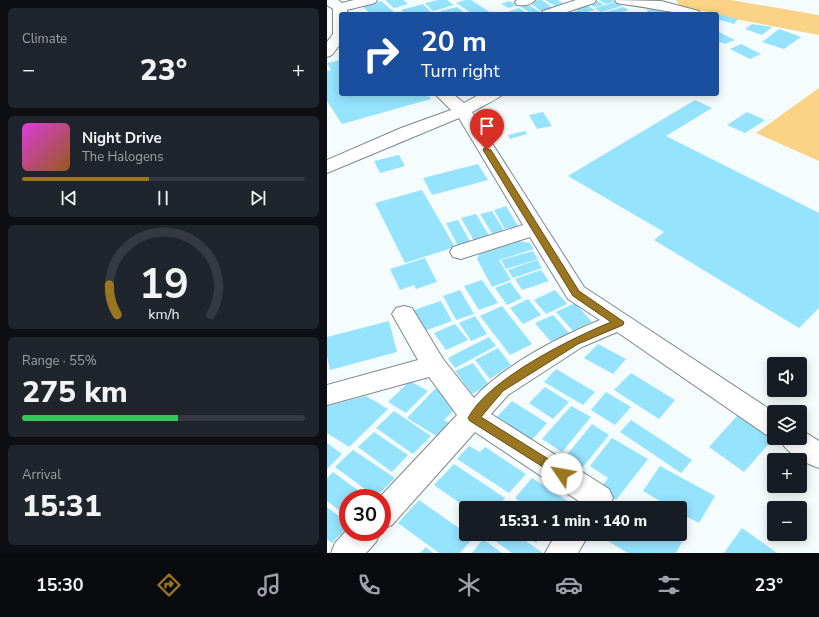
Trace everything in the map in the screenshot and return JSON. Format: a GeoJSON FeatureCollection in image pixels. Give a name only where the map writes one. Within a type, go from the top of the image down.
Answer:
{"type":"FeatureCollection","features":[{"type":"Feature","properties":{"kind":"street"},"geometry":{"type":"LineString","coordinates":[[327,52],[336,36],[335,4],[371,0]]}},
{"type":"Feature","properties":{"kind":"street"},"geometry":{"type":"LineString","coordinates":[[566,12],[589,0]]}},
{"type":"Feature","properties":{"kind":"street"},"geometry":{"type":"LineString","coordinates":[[622,0],[661,5],[687,12]]}},
{"type":"Feature","properties":{"kind":"street"},"geometry":{"type":"LineString","coordinates":[[659,0],[678,5]]}},
{"type":"Feature","properties":{"kind":"street"},"geometry":{"type":"LineString","coordinates":[[445,96],[463,111],[576,293],[767,421]]}},
{"type":"Feature","properties":{"kind":"street"},"geometry":{"type":"LineString","coordinates":[[327,167],[407,132],[463,111],[479,100],[490,96]]}},
{"type":"Feature","properties":{"kind":"street"},"geometry":{"type":"LineString","coordinates":[[461,252],[535,228]]}},
{"type":"Feature","properties":{"kind":"street"},"geometry":{"type":"LineString","coordinates":[[404,314],[434,366],[474,418],[599,498],[597,501]]}},
{"type":"Feature","properties":{"kind":"street"},"geometry":{"type":"LineString","coordinates":[[391,505],[474,418],[499,388],[574,341],[619,322]]}},
{"type":"Feature","properties":{"kind":"street"},"geometry":{"type":"LineString","coordinates":[[327,395],[434,366]]}},
{"type":"Feature","properties":{"kind":"street"},"geometry":{"type":"LineString","coordinates":[[802,445],[819,456]]}},
{"type":"Feature","properties":{"kind":"street"},"geometry":{"type":"LineString","coordinates":[[345,553],[356,541]]}},
{"type":"Feature","properties":{"kind":"street"},"geometry":{"type":"LineString","coordinates":[[560,553],[569,541]]}},
{"type":"Feature","properties":{"kind":"shaded area"},"geometry":{"type":"Polygon","coordinates":[[[819,88],[819,161],[756,133],[819,88]]]}},
{"type":"Feature","properties":{"kind":"building"},"geometry":{"type":"Polygon","coordinates":[[[385,0],[403,0],[408,4],[394,8],[385,0]]]}},
{"type":"Feature","properties":{"kind":"building"},"geometry":{"type":"Polygon","coordinates":[[[438,0],[447,0],[454,5],[433,11],[425,3],[438,0]]]}},
{"type":"Feature","properties":{"kind":"building"},"geometry":{"type":"Polygon","coordinates":[[[471,0],[489,12],[470,12],[456,3],[471,0]]]}},
{"type":"Feature","properties":{"kind":"building"},"geometry":{"type":"Polygon","coordinates":[[[542,0],[554,9],[542,12],[529,2],[542,0]]]}},
{"type":"Feature","properties":{"kind":"building"},"geometry":{"type":"Polygon","coordinates":[[[545,0],[558,0],[563,3],[555,6],[545,0]]]}},
{"type":"Feature","properties":{"kind":"building"},"geometry":{"type":"Polygon","coordinates":[[[599,0],[612,0],[615,2],[606,4],[599,0]]]}},
{"type":"Feature","properties":{"kind":"building"},"geometry":{"type":"Polygon","coordinates":[[[381,1],[394,12],[369,12],[362,6],[381,1]]]}},
{"type":"Feature","properties":{"kind":"building"},"geometry":{"type":"Polygon","coordinates":[[[509,1],[517,5],[509,8],[501,4],[509,1]]]}},
{"type":"Feature","properties":{"kind":"building"},"geometry":{"type":"Polygon","coordinates":[[[598,1],[604,5],[594,7],[588,3],[598,1]]]}},
{"type":"Feature","properties":{"kind":"building"},"geometry":{"type":"Polygon","coordinates":[[[616,2],[622,6],[601,12],[595,8],[616,2]]]}},
{"type":"Feature","properties":{"kind":"building"},"geometry":{"type":"Polygon","coordinates":[[[423,4],[431,12],[403,12],[401,10],[423,4]]]}},
{"type":"Feature","properties":{"kind":"building"},"geometry":{"type":"Polygon","coordinates":[[[527,4],[540,12],[529,12],[520,6],[527,4]]]}},
{"type":"Feature","properties":{"kind":"building"},"geometry":{"type":"Polygon","coordinates":[[[585,4],[595,10],[587,12],[573,12],[578,10],[573,7],[585,4]]]}},
{"type":"Feature","properties":{"kind":"building"},"geometry":{"type":"Polygon","coordinates":[[[457,7],[463,12],[441,12],[440,11],[457,7]]]}},
{"type":"Feature","properties":{"kind":"building"},"geometry":{"type":"Polygon","coordinates":[[[623,7],[629,10],[622,12],[606,12],[623,7]]]}},
{"type":"Feature","properties":{"kind":"building"},"geometry":{"type":"Polygon","coordinates":[[[519,8],[525,12],[507,12],[519,8]]]}},
{"type":"Feature","properties":{"kind":"building"},"geometry":{"type":"Polygon","coordinates":[[[661,8],[665,12],[648,12],[646,10],[661,8]]]}},
{"type":"Feature","properties":{"kind":"building"},"geometry":{"type":"Polygon","coordinates":[[[719,14],[738,19],[734,24],[719,20],[719,14]]]}},
{"type":"Feature","properties":{"kind":"building"},"geometry":{"type":"Polygon","coordinates":[[[752,24],[772,27],[762,35],[745,29],[752,24]]]}},
{"type":"Feature","properties":{"kind":"building"},"geometry":{"type":"Polygon","coordinates":[[[779,29],[801,37],[784,49],[762,42],[779,29]]]}},
{"type":"Feature","properties":{"kind":"building"},"geometry":{"type":"Polygon","coordinates":[[[719,32],[735,40],[725,44],[719,42],[719,32]]]}},
{"type":"Feature","properties":{"kind":"building"},"geometry":{"type":"Polygon","coordinates":[[[741,44],[761,54],[750,59],[730,49],[741,44]]]}},
{"type":"Feature","properties":{"kind":"building"},"geometry":{"type":"Polygon","coordinates":[[[339,60],[339,96],[429,96],[431,99],[342,124],[327,101],[327,71],[331,70],[327,63],[339,60]]]}},
{"type":"Feature","properties":{"kind":"building"},"geometry":{"type":"Polygon","coordinates":[[[695,100],[712,108],[666,136],[819,213],[819,308],[799,328],[654,240],[664,232],[568,176],[695,100]]]}},
{"type":"Feature","properties":{"kind":"building"},"geometry":{"type":"Polygon","coordinates":[[[543,112],[552,126],[537,129],[529,115],[543,112]]]}},
{"type":"Feature","properties":{"kind":"building"},"geometry":{"type":"Polygon","coordinates":[[[747,112],[765,120],[745,133],[727,125],[747,112]]]}},
{"type":"Feature","properties":{"kind":"building"},"geometry":{"type":"Polygon","coordinates":[[[525,131],[527,134],[510,139],[508,135],[525,131]]]}},
{"type":"Feature","properties":{"kind":"building"},"geometry":{"type":"Polygon","coordinates":[[[399,155],[405,166],[380,173],[374,161],[399,155]]]}},
{"type":"Feature","properties":{"kind":"building"},"geometry":{"type":"Polygon","coordinates":[[[478,164],[488,180],[432,195],[423,178],[478,164]]]}},
{"type":"Feature","properties":{"kind":"building"},"geometry":{"type":"Polygon","coordinates":[[[422,190],[455,247],[405,263],[375,203],[422,190]]]}},
{"type":"Feature","properties":{"kind":"building"},"geometry":{"type":"Polygon","coordinates":[[[506,206],[518,226],[505,229],[494,210],[506,206]]]}},
{"type":"Feature","properties":{"kind":"building"},"geometry":{"type":"Polygon","coordinates":[[[492,211],[505,232],[493,235],[480,214],[492,211]]]}},
{"type":"Feature","properties":{"kind":"building"},"geometry":{"type":"Polygon","coordinates":[[[476,214],[490,237],[474,241],[461,218],[476,214]]]}},
{"type":"Feature","properties":{"kind":"building"},"geometry":{"type":"Polygon","coordinates":[[[458,220],[471,243],[458,246],[446,223],[458,220]]]}},
{"type":"Feature","properties":{"kind":"building"},"geometry":{"type":"Polygon","coordinates":[[[519,241],[530,243],[534,249],[499,260],[511,280],[492,287],[477,259],[479,254],[519,241]]]}},
{"type":"Feature","properties":{"kind":"building"},"geometry":{"type":"Polygon","coordinates":[[[533,251],[538,259],[506,269],[501,260],[533,251]]]}},
{"type":"Feature","properties":{"kind":"building"},"geometry":{"type":"Polygon","coordinates":[[[425,258],[437,282],[416,289],[414,285],[400,290],[390,269],[425,258]]]}},
{"type":"Feature","properties":{"kind":"building"},"geometry":{"type":"Polygon","coordinates":[[[537,260],[542,268],[513,278],[508,270],[537,260]]]}},
{"type":"Feature","properties":{"kind":"building"},"geometry":{"type":"Polygon","coordinates":[[[541,270],[549,281],[522,290],[515,279],[541,270]]]}},
{"type":"Feature","properties":{"kind":"building"},"geometry":{"type":"Polygon","coordinates":[[[482,280],[498,303],[479,310],[464,286],[482,280]]]}},
{"type":"Feature","properties":{"kind":"building"},"geometry":{"type":"Polygon","coordinates":[[[510,282],[522,298],[507,305],[495,288],[510,282]]]}},
{"type":"Feature","properties":{"kind":"building"},"geometry":{"type":"Polygon","coordinates":[[[460,290],[474,314],[456,320],[443,296],[460,290]]]}},
{"type":"Feature","properties":{"kind":"building"},"geometry":{"type":"Polygon","coordinates":[[[555,290],[567,304],[546,314],[534,300],[555,290]]]}},
{"type":"Feature","properties":{"kind":"building"},"geometry":{"type":"Polygon","coordinates":[[[528,299],[541,315],[523,324],[510,308],[528,299]]]}},
{"type":"Feature","properties":{"kind":"building"},"geometry":{"type":"Polygon","coordinates":[[[441,301],[452,321],[424,331],[414,310],[441,301]]]}},
{"type":"Feature","properties":{"kind":"building"},"geometry":{"type":"Polygon","coordinates":[[[575,303],[592,322],[573,331],[556,312],[575,303]]]}},
{"type":"Feature","properties":{"kind":"building"},"geometry":{"type":"Polygon","coordinates":[[[502,306],[532,344],[510,355],[480,316],[502,306]]]}},
{"type":"Feature","properties":{"kind":"building"},"geometry":{"type":"Polygon","coordinates":[[[553,315],[569,333],[551,342],[535,323],[553,315]]]}},
{"type":"Feature","properties":{"kind":"building"},"geometry":{"type":"Polygon","coordinates":[[[475,316],[487,334],[471,341],[459,323],[475,316]]]}},
{"type":"Feature","properties":{"kind":"building"},"geometry":{"type":"Polygon","coordinates":[[[389,321],[397,352],[330,370],[327,356],[327,337],[389,321]]]}},
{"type":"Feature","properties":{"kind":"building"},"geometry":{"type":"Polygon","coordinates":[[[455,324],[468,340],[446,350],[434,333],[455,324]]]}},
{"type":"Feature","properties":{"kind":"building"},"geometry":{"type":"Polygon","coordinates":[[[489,337],[496,346],[455,368],[448,358],[489,337]]]}},
{"type":"Feature","properties":{"kind":"building"},"geometry":{"type":"Polygon","coordinates":[[[598,344],[626,359],[613,374],[584,358],[598,344]]]}},
{"type":"Feature","properties":{"kind":"building"},"geometry":{"type":"Polygon","coordinates":[[[498,348],[511,365],[490,379],[475,360],[498,348]]]}},
{"type":"Feature","properties":{"kind":"building"},"geometry":{"type":"Polygon","coordinates":[[[473,363],[489,385],[472,394],[455,371],[473,363]]]}},
{"type":"Feature","properties":{"kind":"building"},"geometry":{"type":"Polygon","coordinates":[[[556,369],[595,392],[583,405],[544,382],[556,369]]]}},
{"type":"Feature","properties":{"kind":"building"},"geometry":{"type":"Polygon","coordinates":[[[631,373],[675,400],[659,419],[614,390],[631,373]]]}},
{"type":"Feature","properties":{"kind":"building"},"geometry":{"type":"Polygon","coordinates":[[[410,381],[428,391],[406,413],[388,402],[410,381]]]}},
{"type":"Feature","properties":{"kind":"building"},"geometry":{"type":"Polygon","coordinates":[[[545,387],[569,402],[553,419],[529,403],[545,387]]]}},
{"type":"Feature","properties":{"kind":"building"},"geometry":{"type":"Polygon","coordinates":[[[436,388],[455,409],[444,420],[451,424],[438,437],[407,418],[436,388]]]}},
{"type":"Feature","properties":{"kind":"building"},"geometry":{"type":"Polygon","coordinates":[[[606,392],[631,407],[615,425],[591,410],[606,392]]]}},
{"type":"Feature","properties":{"kind":"building"},"geometry":{"type":"Polygon","coordinates":[[[366,396],[388,409],[349,447],[327,433],[327,406],[366,396]]]}},
{"type":"Feature","properties":{"kind":"building"},"geometry":{"type":"Polygon","coordinates":[[[512,401],[547,423],[530,442],[495,419],[512,401]]]}},
{"type":"Feature","properties":{"kind":"building"},"geometry":{"type":"Polygon","coordinates":[[[571,406],[591,417],[562,452],[542,439],[571,406]]]}},
{"type":"Feature","properties":{"kind":"building"},"geometry":{"type":"Polygon","coordinates":[[[394,411],[431,436],[413,454],[376,428],[394,411]]]}},
{"type":"Feature","properties":{"kind":"building"},"geometry":{"type":"Polygon","coordinates":[[[738,415],[767,435],[768,445],[744,472],[709,447],[738,415]]]}},
{"type":"Feature","properties":{"kind":"building"},"geometry":{"type":"Polygon","coordinates":[[[631,420],[692,460],[681,473],[620,432],[631,420]]]}},
{"type":"Feature","properties":{"kind":"building"},"geometry":{"type":"Polygon","coordinates":[[[592,424],[609,435],[578,473],[561,462],[592,424]]]}},
{"type":"Feature","properties":{"kind":"building"},"geometry":{"type":"Polygon","coordinates":[[[374,432],[408,455],[392,472],[358,447],[374,432]]]}},
{"type":"Feature","properties":{"kind":"building"},"geometry":{"type":"Polygon","coordinates":[[[612,438],[648,459],[616,500],[600,489],[608,478],[590,466],[612,438]]]}},
{"type":"Feature","properties":{"kind":"building"},"geometry":{"type":"Polygon","coordinates":[[[327,443],[342,454],[327,469],[327,443]]]}},
{"type":"Feature","properties":{"kind":"building"},"geometry":{"type":"Polygon","coordinates":[[[469,446],[480,452],[485,447],[526,474],[509,493],[457,459],[469,446]]]}},
{"type":"Feature","properties":{"kind":"building"},"geometry":{"type":"Polygon","coordinates":[[[353,450],[395,478],[384,489],[365,489],[335,467],[353,450]]]}},
{"type":"Feature","properties":{"kind":"building"},"geometry":{"type":"Polygon","coordinates":[[[454,464],[505,498],[503,501],[459,501],[459,502],[434,485],[454,464]]]}},
{"type":"Feature","properties":{"kind":"building"},"geometry":{"type":"Polygon","coordinates":[[[660,466],[715,496],[699,523],[687,517],[687,501],[660,501],[643,491],[660,466]]]}},
{"type":"Feature","properties":{"kind":"building"},"geometry":{"type":"Polygon","coordinates":[[[333,472],[356,489],[339,489],[339,510],[327,501],[327,478],[333,472]]]}},
{"type":"Feature","properties":{"kind":"building"},"geometry":{"type":"Polygon","coordinates":[[[532,478],[568,501],[519,501],[515,498],[532,478]]]}},
{"type":"Feature","properties":{"kind":"building"},"geometry":{"type":"Polygon","coordinates":[[[419,500],[459,528],[459,541],[470,541],[460,553],[439,553],[398,523],[419,500]]]}},
{"type":"Feature","properties":{"kind":"building"},"geometry":{"type":"Polygon","coordinates":[[[327,507],[339,516],[339,536],[332,543],[327,539],[327,507]]]}},
{"type":"Feature","properties":{"kind":"building"},"geometry":{"type":"Polygon","coordinates":[[[742,528],[777,553],[724,553],[742,528]]]}},
{"type":"Feature","properties":{"kind":"building"},"geometry":{"type":"Polygon","coordinates":[[[481,541],[486,541],[502,553],[472,553],[481,541]]]}},
{"type":"Feature","properties":{"kind":"building"},"geometry":{"type":"Polygon","coordinates":[[[495,541],[526,541],[543,553],[512,553],[495,541]]]}},
{"type":"Feature","properties":{"kind":"building"},"geometry":{"type":"Polygon","coordinates":[[[608,541],[682,542],[676,553],[628,553],[608,541]]]}},
{"type":"Feature","properties":{"kind":"building"},"geometry":{"type":"Polygon","coordinates":[[[426,547],[433,553],[420,553],[426,547]]]}},
{"type":"Feature","properties":{"kind":"waterway"},"geometry":{"type":"LineString","coordinates":[[691,0],[719,7],[819,25]]}},
{"type":"Feature","properties":{"kind":"route"},"geometry":{"type":"LineString","coordinates":[[487,150],[576,293],[619,322],[574,341],[499,388],[474,418],[562,474]]}}]}
